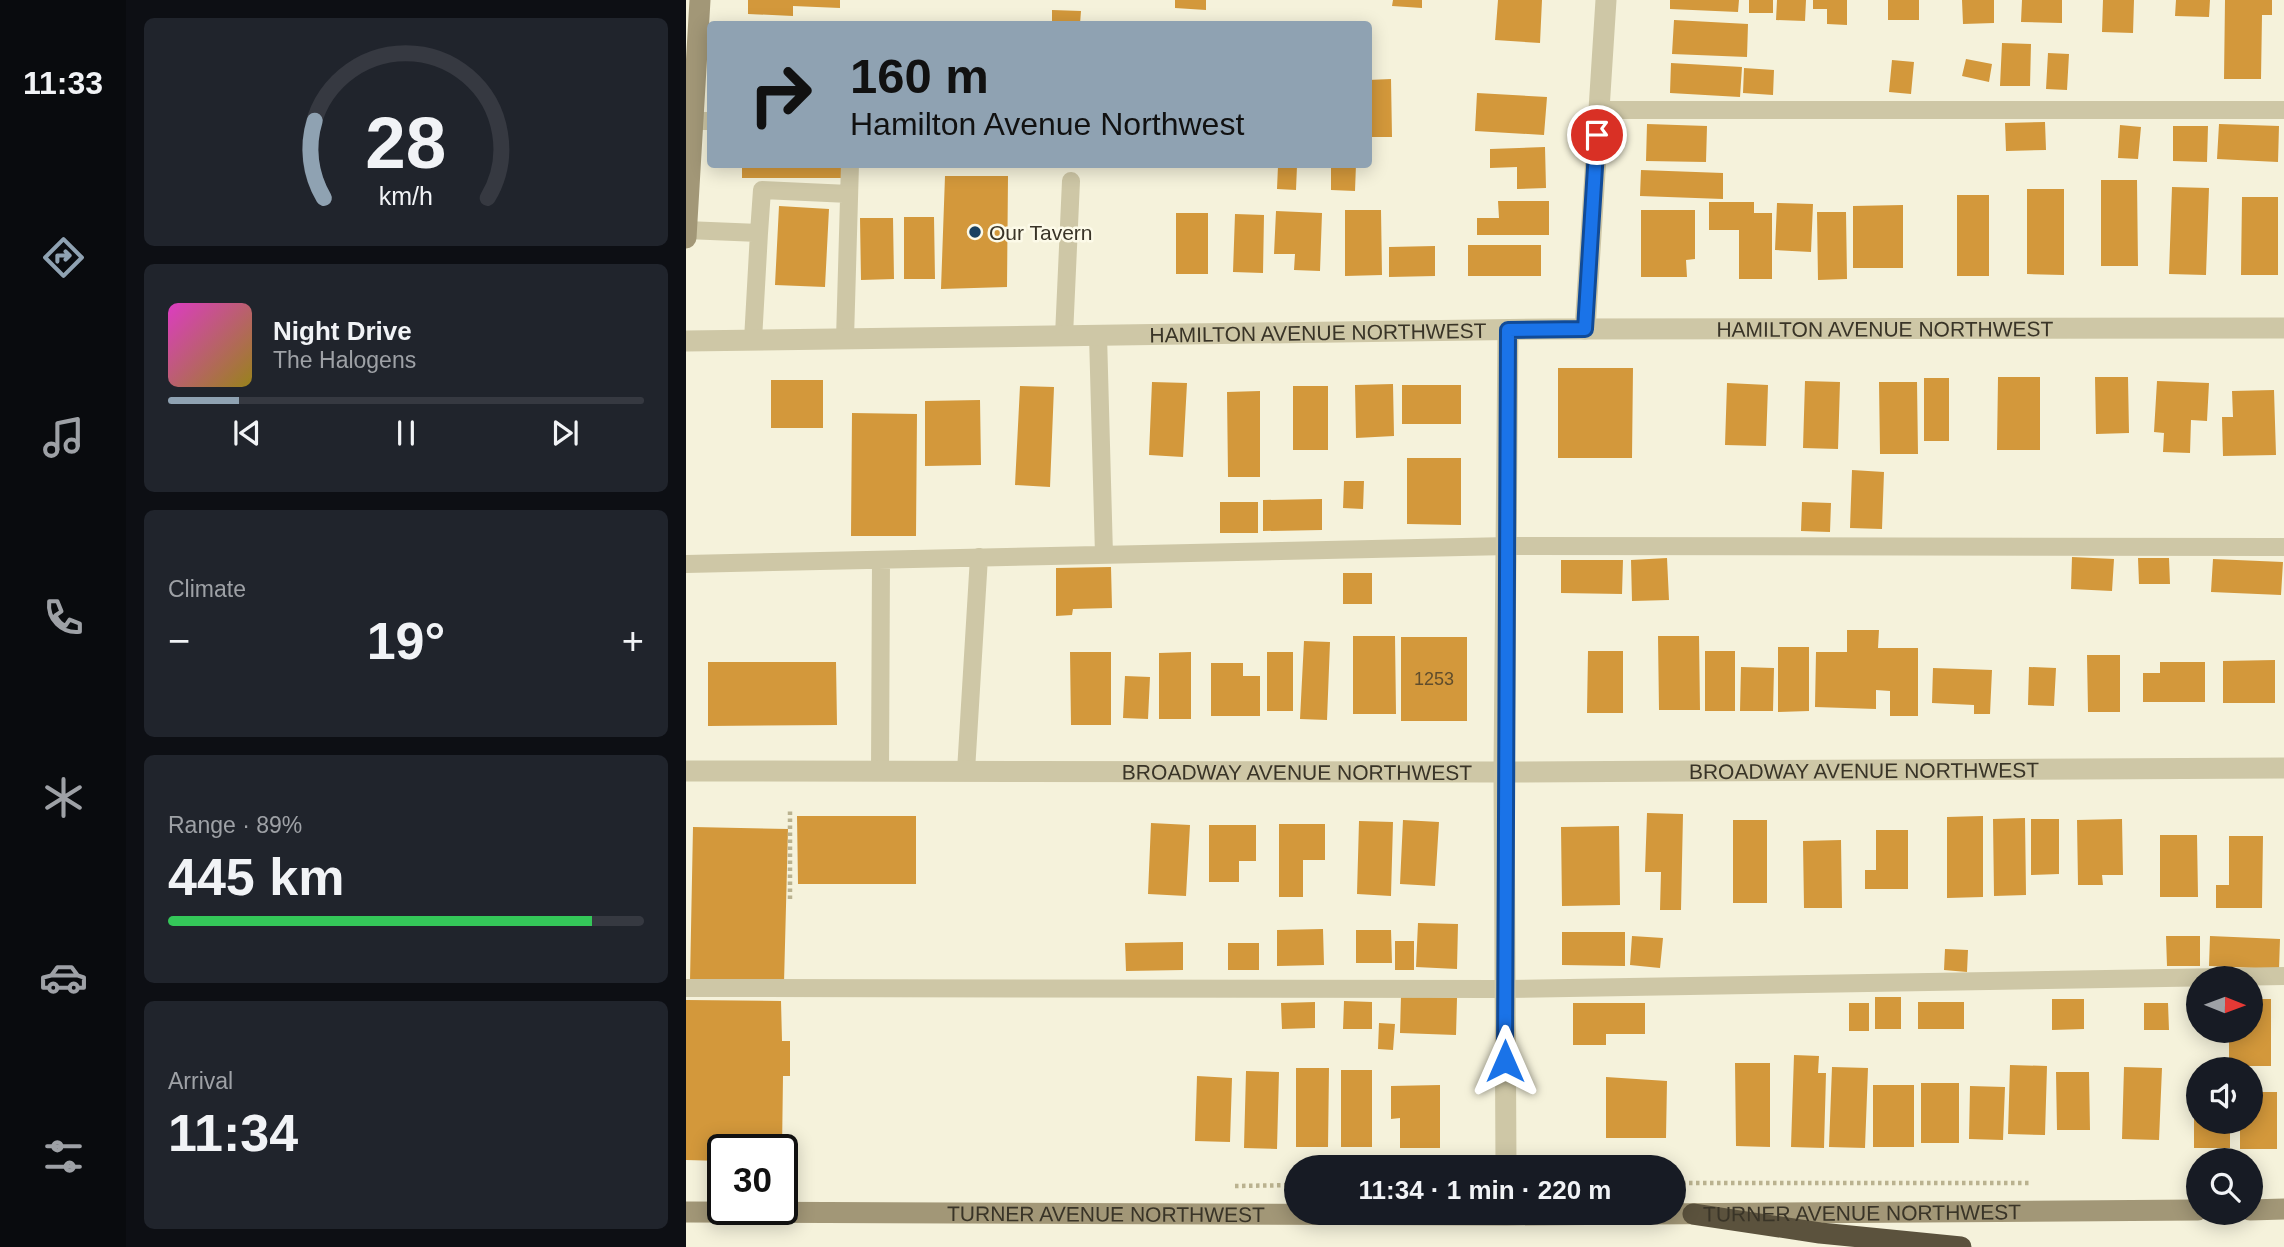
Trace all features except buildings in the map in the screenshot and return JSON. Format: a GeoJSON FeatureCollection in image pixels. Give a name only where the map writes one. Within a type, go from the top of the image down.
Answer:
{"type":"FeatureCollection","features":[{"type":"Feature","properties":{"kind":"highway"},"geometry":{"type":"LineString","coordinates":[[1693,1214],[1820,1233],[1961,1247]]}},
{"type":"Feature","properties":{"kind":"main road"},"geometry":{"type":"LineString","coordinates":[[686,238],[702,121],[704,32],[700,0]]}},
{"type":"Feature","properties":{"kind":"main road"},"geometry":{"type":"LineString","coordinates":[[2263,1210],[2284,1209]]}},
{"type":"Feature","properties":{"kind":"main road","name":"TURNER AVENUE NORTHWEST"},"geometry":{"type":"LineString","coordinates":[[1686,1214],[2186,1210]]}},
{"type":"Feature","properties":{"kind":"main road","name":"TURNER AVENUE NORTHWEST"},"geometry":{"type":"LineString","coordinates":[[686,1212],[1284,1213]]}},
{"type":"Feature","properties":{"kind":"street"},"geometry":{"type":"LineString","coordinates":[[1585,329],[1606,0]]}},
{"type":"Feature","properties":{"kind":"street","name":"HAMILTON AVENUE NORTHWEST"},"geometry":{"type":"LineString","coordinates":[[686,341],[1585,329],[2284,328]]}},
{"type":"Feature","properties":{"kind":"street"},"geometry":{"type":"LineString","coordinates":[[1506,1155],[1504,772],[1508,330]]}},
{"type":"Feature","properties":{"kind":"street","name":"BROADWAY AVENUE NORTHWEST"},"geometry":{"type":"LineString","coordinates":[[686,771],[1504,772],[2284,768]]}},
{"type":"Feature","properties":{"kind":"lane"},"geometry":{"type":"LineString","coordinates":[[1599,110],[2284,110]]}},
{"type":"Feature","properties":{"kind":"lane"},"geometry":{"type":"LineString","coordinates":[[845,339],[850,168]]}},
{"type":"Feature","properties":{"kind":"lane"},"geometry":{"type":"LineString","coordinates":[[1064,336],[1071,181]]}},
{"type":"Feature","properties":{"kind":"lane"},"geometry":{"type":"LineString","coordinates":[[753,340],[762,190],[849,194]]}},
{"type":"Feature","properties":{"kind":"lane"},"geometry":{"type":"LineString","coordinates":[[687,230],[759,233]]}},
{"type":"Feature","properties":{"kind":"lane"},"geometry":{"type":"LineString","coordinates":[[1098,335],[1104,555]]}},
{"type":"Feature","properties":{"kind":"lane"},"geometry":{"type":"LineString","coordinates":[[686,564],[1508,546],[2284,547]]}},
{"type":"Feature","properties":{"kind":"lane"},"geometry":{"type":"LineString","coordinates":[[966,771],[979,557]]}},
{"type":"Feature","properties":{"kind":"lane"},"geometry":{"type":"LineString","coordinates":[[880,771],[881,560]]}},
{"type":"Feature","properties":{"kind":"lane"},"geometry":{"type":"LineString","coordinates":[[686,988],[1505,989],[2284,976]]}},
{"type":"Feature","properties":{"kind":"path"},"geometry":{"type":"LineString","coordinates":[[790,811],[790,899]]}},
{"type":"Feature","properties":{"kind":"path"},"geometry":{"type":"LineString","coordinates":[[1686,1183],[2036,1183]]}},
{"type":"Feature","properties":{"kind":"place","name":"Our Tavern"},"geometry":{"type":"Point","coordinates":[975,232]}},
{"type":"Feature","properties":{"kind":"route"},"geometry":{"type":"LineString","coordinates":[[1505,1061],[1504,772],[1508,330],[1585,329],[1597,135]]}}]}
